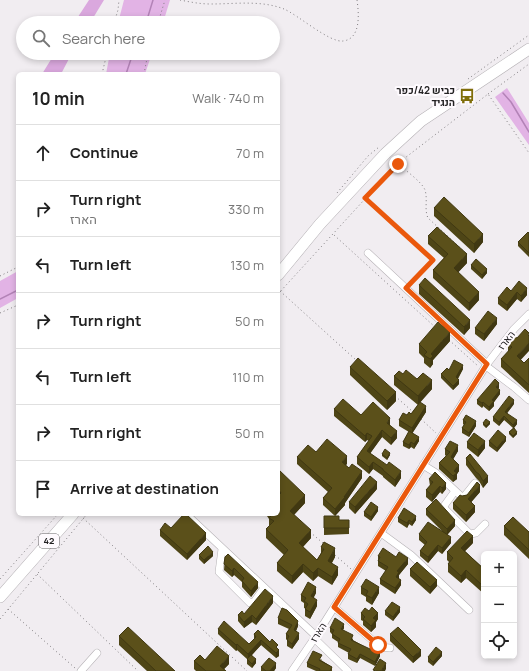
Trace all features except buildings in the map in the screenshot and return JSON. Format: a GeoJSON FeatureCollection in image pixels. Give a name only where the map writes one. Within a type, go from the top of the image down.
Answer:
{"type":"FeatureCollection","features":[{"type":"Feature","properties":{"kind":"highway"},"geometry":{"type":"LineString","coordinates":[[280,272],[343,198],[390,149],[421,121],[529,49]]}},
{"type":"Feature","properties":{"kind":"highway","name":"42"},"geometry":{"type":"LineString","coordinates":[[0,596],[71,516]]}},
{"type":"Feature","properties":{"kind":"street"},"geometry":{"type":"LineString","coordinates":[[368,253],[406,288],[485,367],[514,387],[529,400]]}},
{"type":"Feature","properties":{"kind":"street","name":"הארז"},"geometry":{"type":"LineString","coordinates":[[292,671],[357,571],[485,367],[514,329],[529,314]]}},
{"type":"Feature","properties":{"kind":"street"},"geometry":{"type":"LineString","coordinates":[[423,465],[436,473],[463,498],[475,483]]}},
{"type":"Feature","properties":{"kind":"street"},"geometry":{"type":"LineString","coordinates":[[455,491],[444,506],[445,509],[470,534],[476,533],[485,524]]}},
{"type":"Feature","properties":{"kind":"street"},"geometry":{"type":"LineString","coordinates":[[188,516],[315,637],[348,671]]}},
{"type":"Feature","properties":{"kind":"street"},"geometry":{"type":"LineString","coordinates":[[381,533],[411,555],[469,610]]}},
{"type":"Feature","properties":{"kind":"street"},"geometry":{"type":"LineString","coordinates":[[222,548],[220,572],[250,603],[254,602],[264,588]]}},
{"type":"Feature","properties":{"kind":"street"},"geometry":{"type":"LineString","coordinates":[[334,607],[380,647],[390,648]]}},
{"type":"Feature","properties":{"kind":"street"},"geometry":{"type":"LineString","coordinates":[[79,671],[97,653]]}},
{"type":"Feature","properties":{"kind":"path"},"geometry":{"type":"LineString","coordinates":[[116,16],[119,0]]}},
{"type":"Feature","properties":{"kind":"path"},"geometry":{"type":"LineString","coordinates":[[160,16],[165,0]]}},
{"type":"Feature","properties":{"kind":"path"},"geometry":{"type":"LineString","coordinates":[[180,0],[210,4],[247,3],[275,6],[296,15],[332,39],[343,42],[350,39],[358,25],[357,0]]}},
{"type":"Feature","properties":{"kind":"path"},"geometry":{"type":"LineString","coordinates":[[102,72],[105,60]]}},
{"type":"Feature","properties":{"kind":"path"},"geometry":{"type":"LineString","coordinates":[[144,72],[147,60]]}},
{"type":"Feature","properties":{"kind":"path"},"geometry":{"type":"LineString","coordinates":[[360,364],[280,291],[398,164],[529,64]]}},
{"type":"Feature","properties":{"kind":"path"},"geometry":{"type":"LineString","coordinates":[[488,94],[529,153]]}},
{"type":"Feature","properties":{"kind":"path"},"geometry":{"type":"LineString","coordinates":[[398,164],[422,185],[425,190],[426,212],[428,218],[466,253]]}},
{"type":"Feature","properties":{"kind":"path"},"geometry":{"type":"LineString","coordinates":[[365,198],[433,260],[406,288]]}},
{"type":"Feature","properties":{"kind":"path"},"geometry":{"type":"LineString","coordinates":[[333,235],[437,328]]}},
{"type":"Feature","properties":{"kind":"path"},"geometry":{"type":"LineString","coordinates":[[0,276],[16,268]]}},
{"type":"Feature","properties":{"kind":"path"},"geometry":{"type":"LineString","coordinates":[[0,313],[16,306]]}},
{"type":"Feature","properties":{"kind":"path"},"geometry":{"type":"LineString","coordinates":[[448,339],[485,367]]}},
{"type":"Feature","properties":{"kind":"path"},"geometry":{"type":"LineString","coordinates":[[395,395],[412,411]]}},
{"type":"Feature","properties":{"kind":"path"},"geometry":{"type":"LineString","coordinates":[[418,416],[441,437]]}},
{"type":"Feature","properties":{"kind":"path"},"geometry":{"type":"LineString","coordinates":[[0,579],[56,516]]}},
{"type":"Feature","properties":{"kind":"path"},"geometry":{"type":"LineString","coordinates":[[0,619],[83,518],[247,671]]}},
{"type":"Feature","properties":{"kind":"path"},"geometry":{"type":"LineString","coordinates":[[307,529],[325,545]]}},
{"type":"Feature","properties":{"kind":"path"},"geometry":{"type":"LineString","coordinates":[[330,550],[350,569],[357,571]]}},
{"type":"Feature","properties":{"kind":"path"},"geometry":{"type":"LineString","coordinates":[[37,574],[138,671]]}},
{"type":"Feature","properties":{"kind":"path"},"geometry":{"type":"LineString","coordinates":[[8,608],[79,671]]}},
{"type":"Feature","properties":{"kind":"shaded area"},"geometry":{"type":"Polygon","coordinates":[[[89,0],[104,0],[94,16],[79,16],[89,0]]]}},
{"type":"Feature","properties":{"kind":"shaded area"},"geometry":{"type":"Polygon","coordinates":[[[124,0],[170,0],[165,16],[120,16],[124,0]]]}},
{"type":"Feature","properties":{"kind":"shaded area"},"geometry":{"type":"Polygon","coordinates":[[[51,60],[68,60],[62,72],[43,72],[51,60]]]}},
{"type":"Feature","properties":{"kind":"shaded area"},"geometry":{"type":"Polygon","coordinates":[[[109,60],[150,60],[146,72],[106,72],[109,60]]]}},
{"type":"Feature","properties":{"kind":"shaded area"},"geometry":{"type":"Polygon","coordinates":[[[507,88],[529,123],[529,145],[495,97],[507,88]]]}},
{"type":"Feature","properties":{"kind":"shaded area"},"geometry":{"type":"Polygon","coordinates":[[[16,272],[16,299],[0,308],[0,281],[16,272]]]}},
{"type":"Feature","properties":{"kind":"waterway"},"geometry":{"type":"LineString","coordinates":[[148,16],[153,0]]}},
{"type":"Feature","properties":{"kind":"waterway"},"geometry":{"type":"LineString","coordinates":[[127,72],[131,60]]}},
{"type":"Feature","properties":{"kind":"waterway"},"geometry":{"type":"LineString","coordinates":[[503,93],[511,102],[529,132]]}},
{"type":"Feature","properties":{"kind":"waterway"},"geometry":{"type":"LineString","coordinates":[[0,299],[16,291]]}},
{"type":"Feature","properties":{"kind":"place","name":"כביש 42/כפר הנגיד"},"geometry":{"type":"Point","coordinates":[467,96]}},
{"type":"Feature","properties":{"kind":"route"},"geometry":{"type":"LineString","coordinates":[[378,645],[334,607],[487,364],[406,288],[433,260],[365,198],[398,164]]}}]}
